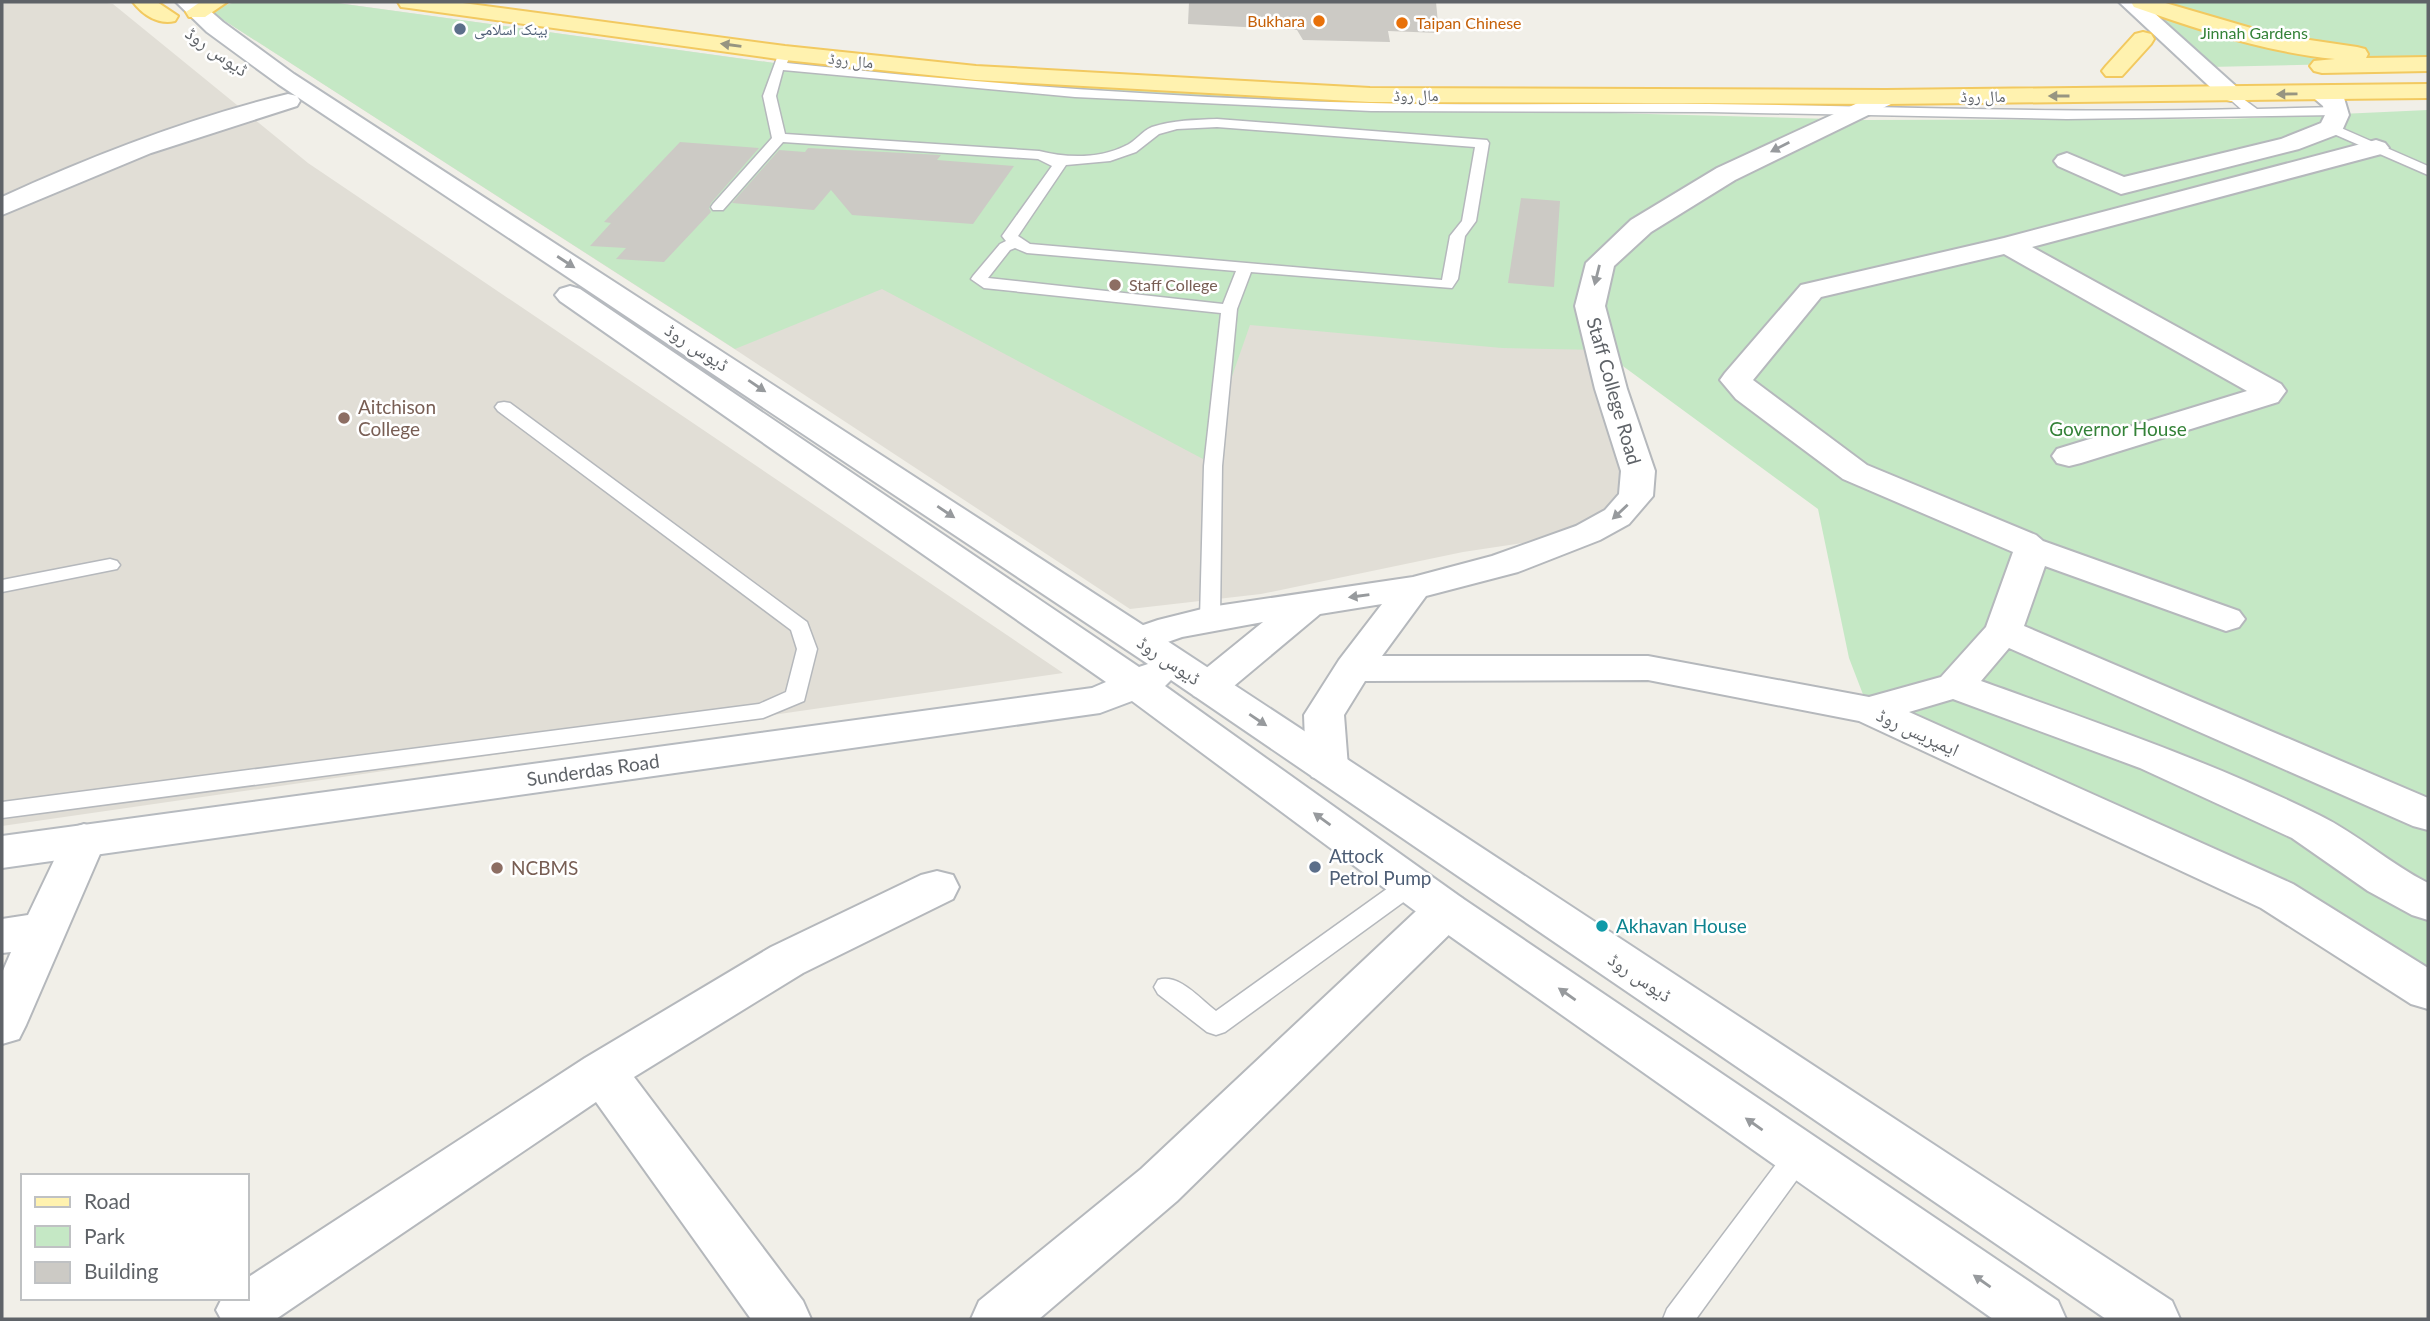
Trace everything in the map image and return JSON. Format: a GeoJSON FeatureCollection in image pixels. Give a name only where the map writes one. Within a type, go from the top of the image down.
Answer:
{"type":"FeatureCollection","features":[{"type":"Feature","properties":{"kind":"main road","name":"مال روڈ"},"geometry":{"type":"LineString","coordinates":[[410,2],[782,59],[976,73],[1356,94],[1886,97],[2231,94],[2330,111],[2428,91]]}},
{"type":"Feature","properties":{"kind":"main road"},"geometry":{"type":"LineString","coordinates":[[566,2],[753,26]]}},
{"type":"Feature","properties":{"kind":"main road"},"geometry":{"type":"LineString","coordinates":[[2142,2],[2224,29],[2290,44],[2339,53],[2428,62]]}},
{"type":"Feature","properties":{"kind":"main road"},"geometry":{"type":"LineString","coordinates":[[2114,71],[2143,39]]}},
{"type":"Feature","properties":{"kind":"main road"},"geometry":{"type":"LineString","coordinates":[[2282,68],[2428,62]]}},
{"type":"Feature","properties":{"kind":"main road"},"geometry":{"type":"LineString","coordinates":[[2177,71],[2242,69]]}},
{"type":"Feature","properties":{"kind":"main road"},"geometry":{"type":"LineString","coordinates":[[2086,71],[2139,71]]}},
{"type":"Feature","properties":{"kind":"street","name":"ڈیوس روڈ"},"geometry":{"type":"LineString","coordinates":[[179,6],[288,101],[1136,684],[1428,897],[2038,1319]]}},
{"type":"Feature","properties":{"kind":"street","name":"ڈیوس روڈ"},"geometry":{"type":"LineString","coordinates":[[179,6],[1139,640],[2152,1319]]}},
{"type":"Feature","properties":{"kind":"street"},"geometry":{"type":"LineString","coordinates":[[2121,6],[2143,39],[2201,94]]}},
{"type":"Feature","properties":{"kind":"street"},"geometry":{"type":"LineString","coordinates":[[2121,6],[2231,94]]}},
{"type":"Feature","properties":{"kind":"street","name":"Staff College Road"},"geometry":{"type":"LineString","coordinates":[[1139,640],[1171,628],[1210,619],[1413,588],[1505,564],[1588,533],[1617,517],[1636,496],[1638,471],[1611,389],[1590,306],[1600,263],[1641,226],[1726,174],[1886,97]]}},
{"type":"Feature","properties":{"kind":"street"},"geometry":{"type":"LineString","coordinates":[[2,207],[70,174],[164,138],[288,101]]}},
{"type":"Feature","properties":{"kind":"street"},"geometry":{"type":"LineString","coordinates":[[2067,161],[2121,186],[2290,144],[2330,111]]}},
{"type":"Feature","properties":{"kind":"street"},"geometry":{"type":"LineString","coordinates":[[2226,619],[2030,549],[2023,543],[1855,472],[1747,392],[1736,380],[1811,291],[2008,246],[2376,148]]}},
{"type":"Feature","properties":{"kind":"street"},"geometry":{"type":"LineString","coordinates":[[2008,246],[2270,391],[2267,395],[2069,456]]}},
{"type":"Feature","properties":{"kind":"street"},"geometry":{"type":"LineString","coordinates":[[1868,710],[1955,686],[2003,631],[2031,555],[2030,549]]}},
{"type":"Feature","properties":{"kind":"street"},"geometry":{"type":"LineString","coordinates":[[1327,768],[1324,715],[1353,669],[1413,588]]}},
{"type":"Feature","properties":{"kind":"street","name":"Sunderdas Road"},"geometry":{"type":"LineString","coordinates":[[2,852],[1100,700],[1136,684],[1192,676],[1311,603]]}},
{"type":"Feature","properties":{"kind":"street"},"geometry":{"type":"LineString","coordinates":[[2003,631],[2428,815]]}},
{"type":"Feature","properties":{"kind":"street","name":"ایمپریس روڈ"},"geometry":{"type":"LineString","coordinates":[[1353,669],[1648,668],[1868,710],[2277,896],[2428,991]]}},
{"type":"Feature","properties":{"kind":"street"},"geometry":{"type":"LineString","coordinates":[[1955,686],[2154,758],[2306,827],[2385,880],[2428,903]]}},
{"type":"Feature","properties":{"kind":"street"},"geometry":{"type":"LineString","coordinates":[[2,1026],[23,933],[84,840]]}},
{"type":"Feature","properties":{"kind":"street"},"geometry":{"type":"LineString","coordinates":[[244,1310],[602,1072],[787,960],[937,887]]}},
{"type":"Feature","properties":{"kind":"street"},"geometry":{"type":"LineString","coordinates":[[999,1319],[1159,1185],[1428,897]]}},
{"type":"Feature","properties":{"kind":"street"},"geometry":{"type":"LineString","coordinates":[[602,1072],[783,1319]]}},
{"type":"Feature","properties":{"kind":"lane"},"geometry":{"type":"LineString","coordinates":[[779,138],[767,99],[782,59],[925,82],[1236,103],[1853,112],[2330,111],[2376,148],[2428,171]]}},
{"type":"Feature","properties":{"kind":"lane"},"geometry":{"type":"LineString","coordinates":[[2231,94],[2253,113]]}},
{"type":"Feature","properties":{"kind":"lane"},"geometry":{"type":"LineString","coordinates":[[779,138],[1040,155],[1058,161],[1105,158],[1131,149],[1154,131],[1177,125],[1217,123],[1482,143],[1469,221],[1458,236],[1451,279],[1446,285],[1027,248],[1016,243],[1010,236],[1059,166],[1058,161]]}},
{"type":"Feature","properties":{"kind":"lane"},"geometry":{"type":"LineString","coordinates":[[718,207],[779,138]]}},
{"type":"Feature","properties":{"kind":"lane"},"geometry":{"type":"LineString","coordinates":[[1016,243],[1005,247],[979,279],[984,283],[1229,309]]}},
{"type":"Feature","properties":{"kind":"lane"},"geometry":{"type":"LineString","coordinates":[[1210,619],[1213,466],[1229,309],[1245,268]]}},
{"type":"Feature","properties":{"kind":"lane"},"geometry":{"type":"LineString","coordinates":[[2,810],[763,710],[796,696],[807,649],[800,627],[504,407]]}},
{"type":"Feature","properties":{"kind":"lane"},"geometry":{"type":"LineString","coordinates":[[2,586],[110,565]]}},
{"type":"Feature","properties":{"kind":"lane"},"geometry":{"type":"LineString","coordinates":[[1167,987],[1216,1025],[1428,897]]}},
{"type":"Feature","properties":{"kind":"lane"},"geometry":{"type":"LineString","coordinates":[[1678,1319],[1799,1155]]}},
{"type":"Feature","properties":{"kind":"shaded area","name":"Aitchison College"},"geometry":{"type":"Polygon","coordinates":[[[2,2],[113,4],[308,163],[1063,673],[2,826],[2,2]]]}},
{"type":"Feature","properties":{"kind":"shaded area","name":"Staff College"},"geometry":{"type":"Polygon","coordinates":[[[236,2],[330,2],[774,63],[975,81],[1600,263],[1638,471],[1588,533],[1463,552],[1261,594],[1130,609],[736,350],[208,10],[236,2]]]}},
{"type":"Feature","properties":{"kind":"green space","name":"Governor House"},"geometry":{"type":"Polygon","coordinates":[[[236,2],[330,2],[774,63],[975,81],[1574,112],[1867,120],[2230,119],[2428,110],[2428,991],[2277,896],[1869,710],[1849,658],[1818,509],[1601,350],[1502,348],[1250,325],[1203,459],[882,289],[735,349],[208,10],[236,2]]]}},
{"type":"Feature","properties":{"kind":"green space","name":"Jinnah Gardens"},"geometry":{"type":"Polygon","coordinates":[[[2140,2],[2428,2],[2428,62],[2209,67],[2140,2]]]}},
{"type":"Feature","properties":{"kind":"building"},"geometry":{"type":"Polygon","coordinates":[[[1189,2],[1436,2],[1439,33],[1388,31],[1390,42],[1303,40],[1297,30],[1188,24],[1189,2]]]}},
{"type":"Feature","properties":{"kind":"building"},"geometry":{"type":"Polygon","coordinates":[[[680,142],[759,148],[711,203],[711,212],[664,262],[616,259],[626,248],[590,246],[611,223],[604,222],[680,142]]]}},
{"type":"Feature","properties":{"kind":"building"},"geometry":{"type":"Polygon","coordinates":[[[808,148],[941,155],[937,160],[1014,166],[973,224],[852,215],[831,190],[814,210],[732,203],[779,150],[805,152],[808,148]]]}},
{"type":"Feature","properties":{"kind":"building"},"geometry":{"type":"Polygon","coordinates":[[[1521,198],[1560,201],[1554,287],[1508,283],[1521,198]]]}},
{"type":"Feature","properties":{"kind":"place","name":"Bukhara"},"geometry":{"type":"Point","coordinates":[1319,21]}},
{"type":"Feature","properties":{"kind":"place","name":"Taipan Chinese"},"geometry":{"type":"Point","coordinates":[1402,23]}},
{"type":"Feature","properties":{"kind":"place","name":"بینک اسلامی"},"geometry":{"type":"Point","coordinates":[460,29]}},
{"type":"Feature","properties":{"kind":"place","name":"Staff College"},"geometry":{"type":"Point","coordinates":[1115,285]}},
{"type":"Feature","properties":{"kind":"place","name":"Aitchison College"},"geometry":{"type":"Point","coordinates":[344,418]}},
{"type":"Feature","properties":{"kind":"place","name":"Attock Petrol Pump"},"geometry":{"type":"Point","coordinates":[1315,867]}},
{"type":"Feature","properties":{"kind":"place","name":"NCBMS"},"geometry":{"type":"Point","coordinates":[497,868]}},
{"type":"Feature","properties":{"kind":"place","name":"Akhavan House"},"geometry":{"type":"Point","coordinates":[1602,926]}}]}
